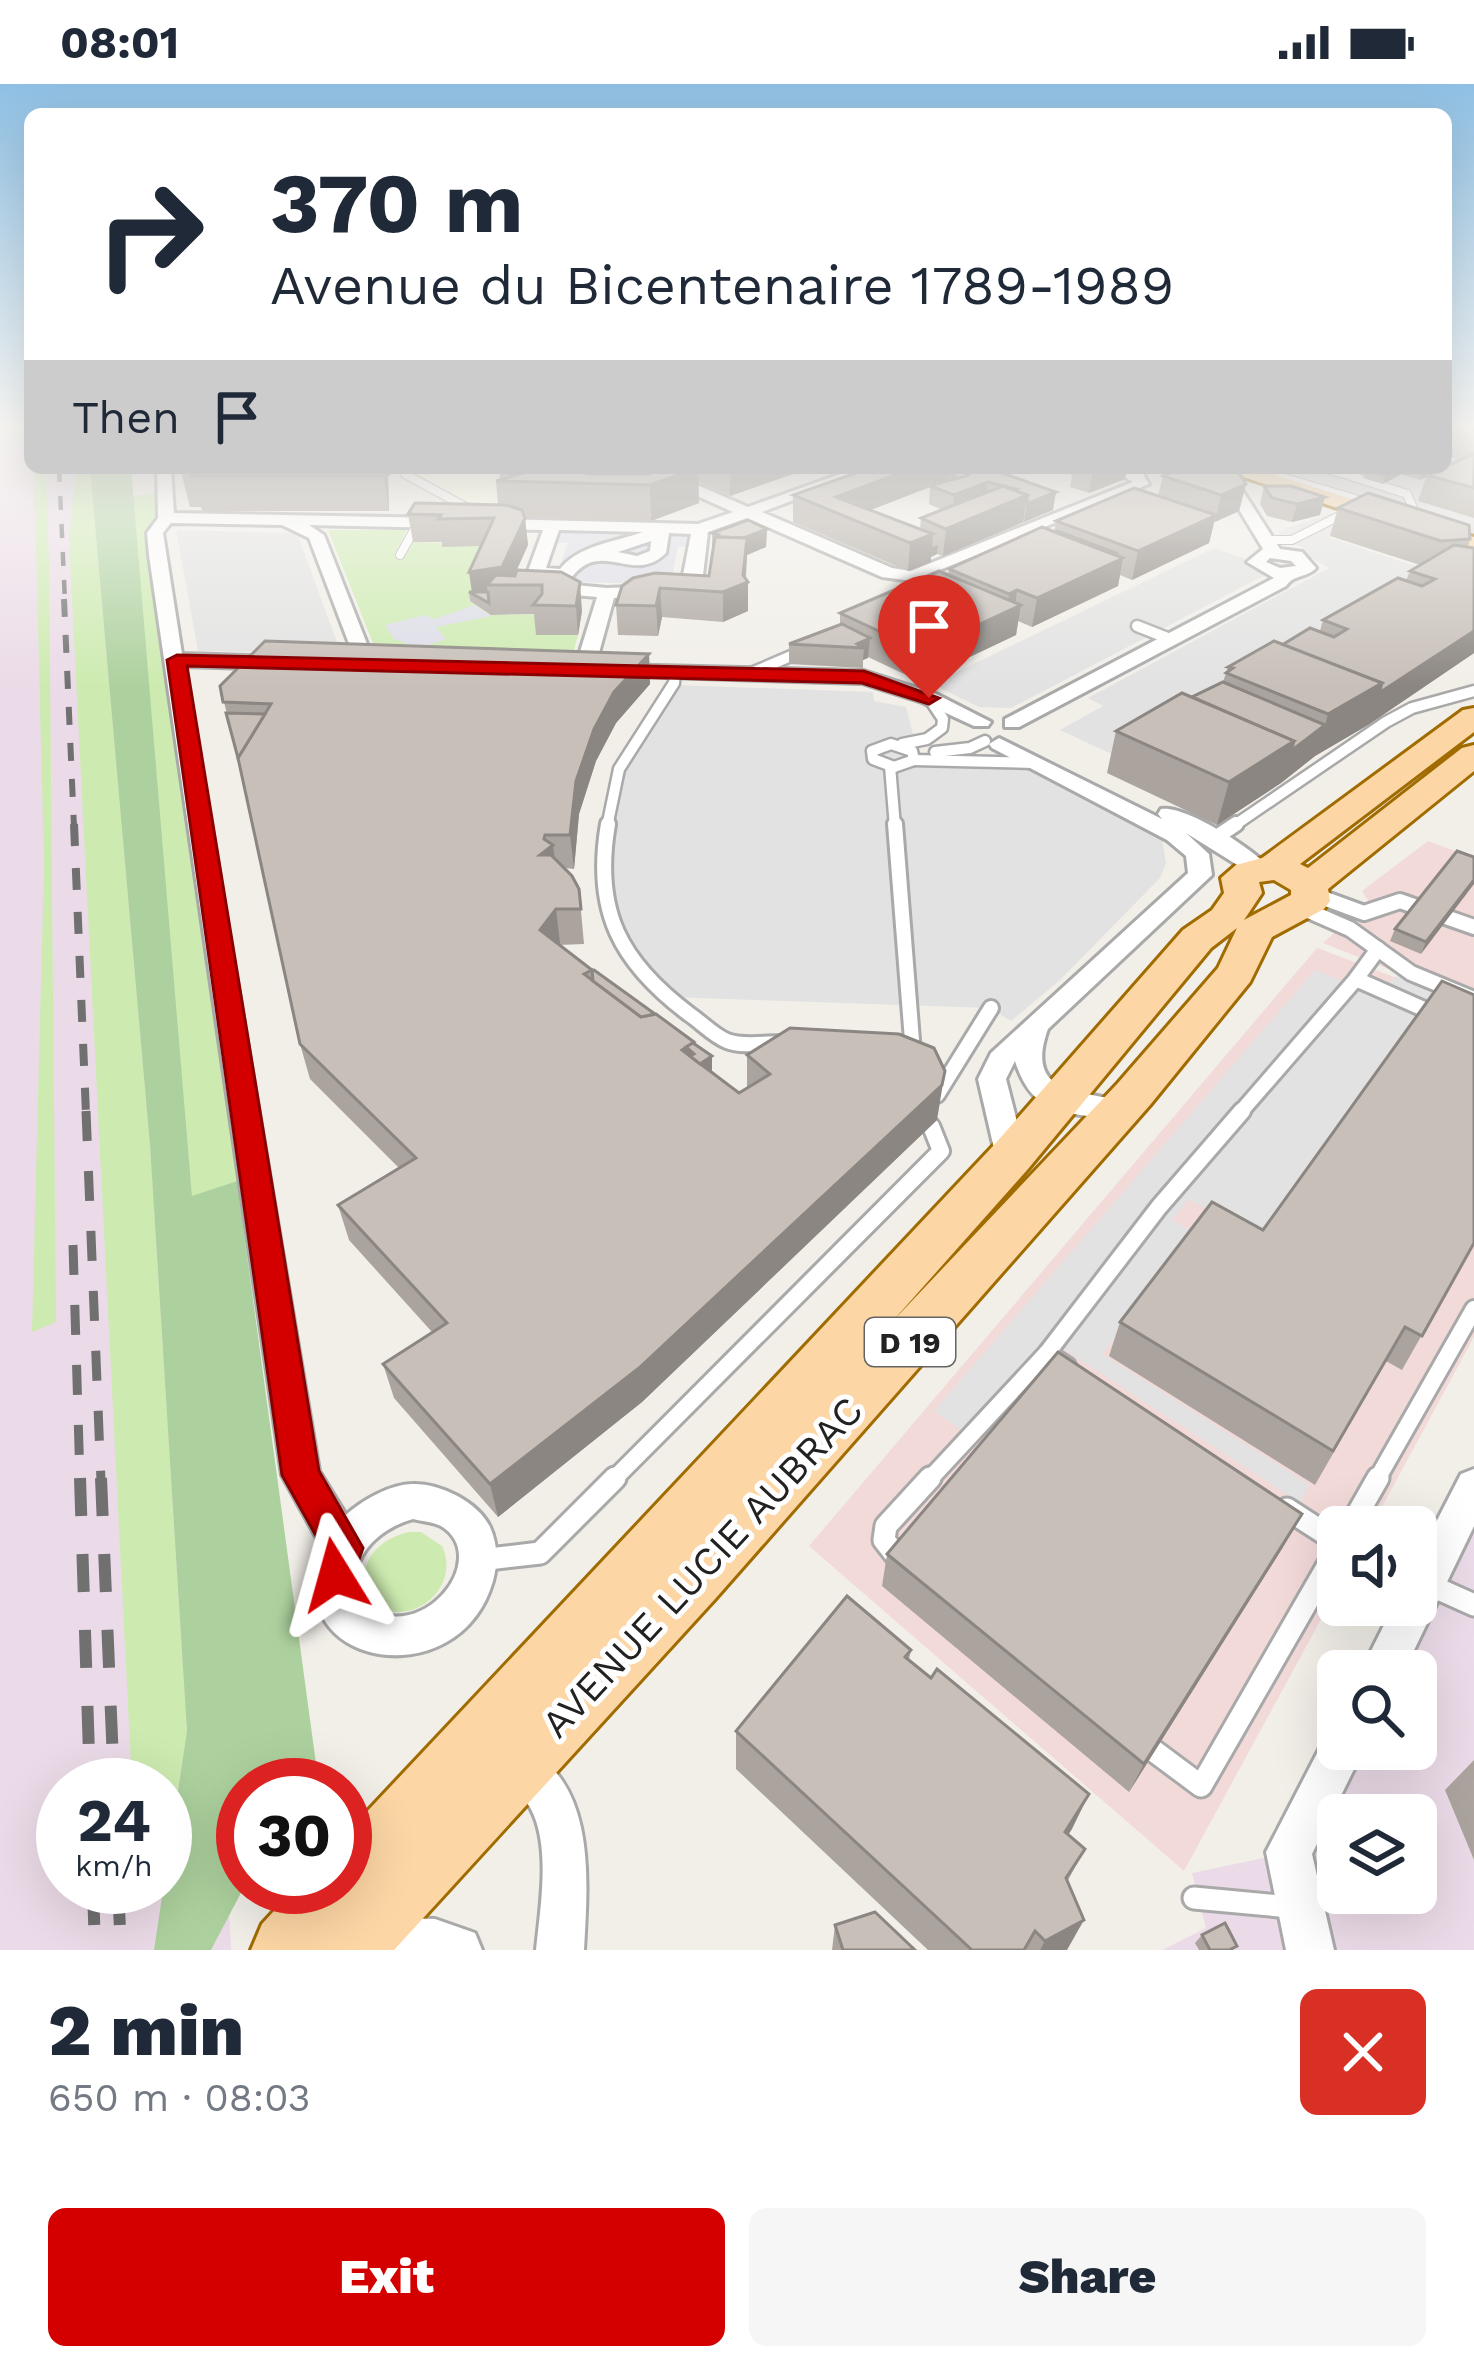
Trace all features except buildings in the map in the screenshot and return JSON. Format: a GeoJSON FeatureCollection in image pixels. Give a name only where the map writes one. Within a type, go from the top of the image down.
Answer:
{"type":"FeatureCollection","features":[{"type":"Feature","properties":{"kind":"main road"},"geometry":{"type":"LineString","coordinates":[[1372,512],[1474,545]]}},
{"type":"Feature","properties":{"kind":"main road"},"geometry":{"type":"LineString","coordinates":[[1447,512],[1474,525]]}},
{"type":"Feature","properties":{"kind":"main road","name":"AVENUE LUCIE AUBRAC"},"geometry":{"type":"LineString","coordinates":[[327,1944],[500,1750],[1197,939],[1312,837],[1474,717]]}},
{"type":"Feature","properties":{"kind":"main road","name":"AVENUE LUCIE AUBRAC"},"geometry":{"type":"LineString","coordinates":[[1263,877],[1474,755]]}},
{"type":"Feature","properties":{"kind":"main road","name":"AVENUE LUCIE AUBRAC"},"geometry":{"type":"LineString","coordinates":[[500,1750],[1119,1110],[1236,973],[1255,931],[1263,877]]}},
{"type":"Feature","properties":{"kind":"street"},"geometry":{"type":"LineString","coordinates":[[166,512],[155,533],[301,1475],[344,1548]]}},
{"type":"Feature","properties":{"kind":"street"},"geometry":{"type":"LineString","coordinates":[[748,512],[888,573],[913,576],[1071,512]]}},
{"type":"Feature","properties":{"kind":"street"},"geometry":{"type":"LineString","coordinates":[[569,580],[575,561],[677,537],[748,512]]}},
{"type":"Feature","properties":{"kind":"street"},"geometry":{"type":"LineString","coordinates":[[999,734],[1280,583],[1286,573],[1304,571],[1308,565],[1296,556],[1270,546],[1248,512]]}},
{"type":"Feature","properties":{"kind":"street"},"geometry":{"type":"LineString","coordinates":[[166,518],[477,524],[554,533],[677,537]]}},
{"type":"Feature","properties":{"kind":"street"},"geometry":{"type":"LineString","coordinates":[[284,520],[316,536],[360,649],[381,665]]}},
{"type":"Feature","properties":{"kind":"street"},"geometry":{"type":"LineString","coordinates":[[316,536],[319,529],[341,521]]}},
{"type":"Feature","properties":{"kind":"street"},"geometry":{"type":"LineString","coordinates":[[554,533],[602,551]]}},
{"type":"Feature","properties":{"kind":"street"},"geometry":{"type":"LineString","coordinates":[[554,533],[533,582],[536,587],[607,593],[686,590],[693,584],[677,537]]}},
{"type":"Feature","properties":{"kind":"street"},"geometry":{"type":"LineString","coordinates":[[659,586],[677,537]]}},
{"type":"Feature","properties":{"kind":"street"},"geometry":{"type":"LineString","coordinates":[[543,573],[569,580],[659,586],[686,580]]}},
{"type":"Feature","properties":{"kind":"street"},"geometry":{"type":"LineString","coordinates":[[584,671],[607,593]]}},
{"type":"Feature","properties":{"kind":"street"},"geometry":{"type":"LineString","coordinates":[[360,649],[337,663],[404,666]]}},
{"type":"Feature","properties":{"kind":"street"},"geometry":{"type":"LineString","coordinates":[[177,660],[310,663]]}},
{"type":"Feature","properties":{"kind":"street"},"geometry":{"type":"LineString","coordinates":[[561,670],[864,677],[929,698],[1263,877]]}},
{"type":"Feature","properties":{"kind":"street"},"geometry":{"type":"LineString","coordinates":[[999,734],[1037,763],[1263,877]]}},
{"type":"Feature","properties":{"kind":"street"},"geometry":{"type":"LineString","coordinates":[[1011,1157],[992,1079],[1005,1053],[1200,875],[1263,877]]}},
{"type":"Feature","properties":{"kind":"street"},"geometry":{"type":"LineString","coordinates":[[1036,1025],[1026,1052],[1029,1072],[1044,1092],[1059,1100],[1119,1110]]}},
{"type":"Feature","properties":{"kind":"street"},"geometry":{"type":"LineString","coordinates":[[1437,1557],[1474,1486]]}},
{"type":"Feature","properties":{"kind":"street"},"geometry":{"type":"LineString","coordinates":[[413,1501],[439,1503],[461,1515],[476,1535],[480,1560],[473,1588],[457,1612],[417,1635],[374,1637],[351,1623],[338,1601],[335,1575],[344,1548],[362,1525],[386,1509],[413,1501]]}},
{"type":"Feature","properties":{"kind":"street"},"geometry":{"type":"LineString","coordinates":[[500,1750],[546,1791],[556,1826],[564,1895],[560,1950]]}},
{"type":"Feature","properties":{"kind":"street"},"geometry":{"type":"LineString","coordinates":[[1306,1929],[1289,1852],[1331,1770]]}},
{"type":"Feature","properties":{"kind":"street"},"geometry":{"type":"LineString","coordinates":[[327,1944],[431,1940],[458,1950]]}},
{"type":"Feature","properties":{"kind":"lane"},"geometry":{"type":"LineString","coordinates":[[476,512],[477,524]]}},
{"type":"Feature","properties":{"kind":"lane"},"geometry":{"type":"LineString","coordinates":[[1270,546],[1346,512]]}},
{"type":"Feature","properties":{"kind":"lane"},"geometry":{"type":"LineString","coordinates":[[1396,512],[1474,536]]}},
{"type":"Feature","properties":{"kind":"lane"},"geometry":{"type":"LineString","coordinates":[[400,555],[418,523]]}},
{"type":"Feature","properties":{"kind":"lane"},"geometry":{"type":"LineString","coordinates":[[1138,626],[1170,639]]}},
{"type":"Feature","properties":{"kind":"lane"},"geometry":{"type":"LineString","coordinates":[[749,674],[807,649]]}},
{"type":"Feature","properties":{"kind":"lane"},"geometry":{"type":"LineString","coordinates":[[675,673],[673,686],[620,769],[603,852],[609,919],[627,957],[667,997],[728,1042],[797,1044]]}},
{"type":"Feature","properties":{"kind":"lane"},"geometry":{"type":"LineString","coordinates":[[1263,877],[1386,722],[1412,709],[1474,691]]}},
{"type":"Feature","properties":{"kind":"lane"},"geometry":{"type":"LineString","coordinates":[[929,698],[943,719],[942,728],[927,739],[883,744],[872,751],[873,759],[890,766],[913,755],[944,753],[999,734]]}},
{"type":"Feature","properties":{"kind":"lane"},"geometry":{"type":"LineString","coordinates":[[899,745],[913,755],[1037,763]]}},
{"type":"Feature","properties":{"kind":"lane"},"geometry":{"type":"LineString","coordinates":[[890,766],[913,1056],[890,1047]]}},
{"type":"Feature","properties":{"kind":"lane"},"geometry":{"type":"LineString","coordinates":[[1263,877],[1364,913],[1400,901],[1474,927]]}},
{"type":"Feature","properties":{"kind":"lane"},"geometry":{"type":"LineString","coordinates":[[1263,877],[1411,973],[1474,999]]}},
{"type":"Feature","properties":{"kind":"lane"},"geometry":{"type":"LineString","coordinates":[[895,1554],[884,1540],[886,1526],[1047,1353],[1159,1207],[1378,949]]}},
{"type":"Feature","properties":{"kind":"lane"},"geometry":{"type":"LineString","coordinates":[[1356,979],[1455,1023]]}},
{"type":"Feature","properties":{"kind":"lane"},"geometry":{"type":"LineString","coordinates":[[937,1095],[991,1008]]}},
{"type":"Feature","properties":{"kind":"lane"},"geometry":{"type":"LineString","coordinates":[[480,1560],[540,1553],[941,1151],[931,1126]]}},
{"type":"Feature","properties":{"kind":"lane"},"geometry":{"type":"LineString","coordinates":[[1362,1506],[1474,1310]]}},
{"type":"Feature","properties":{"kind":"lane"},"geometry":{"type":"LineString","coordinates":[[1047,1353],[1086,1378]]}},
{"type":"Feature","properties":{"kind":"lane"},"geometry":{"type":"LineString","coordinates":[[1280,1504],[1317,1530]]}},
{"type":"Feature","properties":{"kind":"lane"},"geometry":{"type":"LineString","coordinates":[[1154,1751],[1202,1786],[1317,1582]]}},
{"type":"Feature","properties":{"kind":"lane"},"geometry":{"type":"LineString","coordinates":[[1437,1597],[1474,1605]]}},
{"type":"Feature","properties":{"kind":"lane"},"geometry":{"type":"LineString","coordinates":[[1194,1898],[1306,1929]]}},
{"type":"Feature","properties":{"kind":"shaded area"},"geometry":{"type":"Polygon","coordinates":[[[0,512],[133,512],[192,1197],[221,1758],[216,1758],[216,1914],[229,1914],[231,1950],[0,1950],[0,512]]]}},
{"type":"Feature","properties":{"kind":"shaded area"},"geometry":{"type":"Polygon","coordinates":[[[1400,512],[1474,512],[1474,534],[1400,512]]]}},
{"type":"Feature","properties":{"kind":"shaded area"},"geometry":{"type":"Polygon","coordinates":[[[1333,513],[1355,520],[1328,537],[1433,572],[1118,757],[1060,730],[1103,706],[1088,698],[1329,568],[1303,553],[1302,547],[1283,541],[1278,531],[1333,513]]]}},
{"type":"Feature","properties":{"kind":"shaded area"},"geometry":{"type":"Polygon","coordinates":[[[176,530],[297,533],[341,653],[198,651],[176,530]]]}},
{"type":"Feature","properties":{"kind":"shaded area"},"geometry":{"type":"Polygon","coordinates":[[[565,531],[694,538],[693,546],[678,547],[672,576],[652,584],[578,582],[558,571],[568,543],[555,542],[565,531]]]}},
{"type":"Feature","properties":{"kind":"shaded area"},"geometry":{"type":"Polygon","coordinates":[[[1214,548],[1243,558],[1265,575],[1011,708],[979,707],[932,684],[1214,548]]]}},
{"type":"Feature","properties":{"kind":"shaded area"},"geometry":{"type":"Polygon","coordinates":[[[475,605],[491,616],[436,627],[446,639],[420,648],[394,639],[385,625],[425,615],[434,619],[475,605]]]}},
{"type":"Feature","properties":{"kind":"shaded area"},"geometry":{"type":"Polygon","coordinates":[[[673,685],[873,692],[874,701],[906,707],[921,765],[1022,767],[1162,838],[1166,863],[1160,878],[1059,981],[1011,1021],[990,1008],[667,997],[627,957],[604,883],[619,769],[673,685]]]}},
{"type":"Feature","properties":{"kind":"shaded area"},"geometry":{"type":"Polygon","coordinates":[[[1428,841],[1474,858],[1474,1003],[1323,943],[1369,902],[1362,891],[1428,841]]]}},
{"type":"Feature","properties":{"kind":"shaded area"},"geometry":{"type":"Polygon","coordinates":[[[1317,948],[1474,1007],[1474,1337],[1382,1506],[1317,1506],[1317,1626],[1184,1871],[809,1546],[1317,948]]]}},
{"type":"Feature","properties":{"kind":"shaded area"},"geometry":{"type":"Polygon","coordinates":[[[1315,970],[1359,988],[1387,985],[1397,976],[1474,1009],[1260,1234],[1188,1200],[1172,1220],[1200,1236],[1102,1354],[1310,1485],[1300,1503],[1056,1344],[973,1438],[934,1411],[1315,970]]]}},
{"type":"Feature","properties":{"kind":"shaded area"},"geometry":{"type":"Polygon","coordinates":[[[1474,1472],[1474,1950],[1162,1950],[1206,1928],[1192,1873],[1278,1855],[1326,1770],[1437,1770],[1437,1650],[1386,1650],[1402,1626],[1437,1626],[1437,1557],[1474,1472]]]}},
{"type":"Feature","properties":{"kind":"green space"},"geometry":{"type":"Polygon","coordinates":[[[35,512],[47,512],[49,561],[56,1322],[32,1332],[44,865],[35,512]]]}},
{"type":"Feature","properties":{"kind":"green space"},"geometry":{"type":"Polygon","coordinates":[[[72,512],[94,512],[150,1145],[187,1731],[183,1758],[131,1758],[69,540],[72,512]]]}},
{"type":"Feature","properties":{"kind":"green space"},"geometry":{"type":"Polygon","coordinates":[[[94,512],[135,512],[192,1196],[237,1181],[315,1758],[216,1758],[216,1914],[230,1914],[211,1950],[154,1950],[159,1914],[192,1914],[192,1758],[183,1758],[187,1731],[150,1145],[94,512]]]}},
{"type":"Feature","properties":{"kind":"green space"},"geometry":{"type":"Polygon","coordinates":[[[132,512],[158,512],[145,532],[237,1181],[192,1197],[132,512]]]}},
{"type":"Feature","properties":{"kind":"green space"},"geometry":{"type":"Polygon","coordinates":[[[328,530],[407,530],[394,555],[406,555],[413,542],[445,543],[444,547],[493,543],[469,601],[492,615],[545,614],[537,634],[578,635],[573,653],[378,656],[328,530]]]}},
{"type":"Feature","properties":{"kind":"green space"},"geometry":{"type":"Polygon","coordinates":[[[408,1532],[421,1532],[442,1546],[444,1580],[424,1604],[394,1612],[365,1594],[364,1572],[379,1547],[408,1532]]]}},
{"type":"Feature","properties":{"kind":"railway"},"geometry":{"type":"LineString","coordinates":[[61,512],[65,602]]}},
{"type":"Feature","properties":{"kind":"railway"},"geometry":{"type":"LineString","coordinates":[[64,599],[74,827]]}},
{"type":"Feature","properties":{"kind":"railway"},"geometry":{"type":"LineString","coordinates":[[74,824],[86,1114]]}},
{"type":"Feature","properties":{"kind":"railway"},"geometry":{"type":"LineString","coordinates":[[86,1111],[101,1481]]}},
{"type":"Feature","properties":{"kind":"railway"},"geometry":{"type":"LineString","coordinates":[[73,1245],[80,1481]]}},
{"type":"Feature","properties":{"kind":"railway"},"geometry":{"type":"LineString","coordinates":[[80,1478],[89,1758]]}},
{"type":"Feature","properties":{"kind":"railway"},"geometry":{"type":"LineString","coordinates":[[101,1478],[113,1758]]}},
{"type":"Feature","properties":{"kind":"railway"},"geometry":{"type":"LineString","coordinates":[[94,1914],[95,1950]]}},
{"type":"Feature","properties":{"kind":"railway"},"geometry":{"type":"LineString","coordinates":[[119,1914],[121,1950]]}},
{"type":"Feature","properties":{"kind":"route"},"geometry":{"type":"LineString","coordinates":[[335,1575],[344,1548],[301,1475],[177,660],[864,677],[929,698]]}}]}
